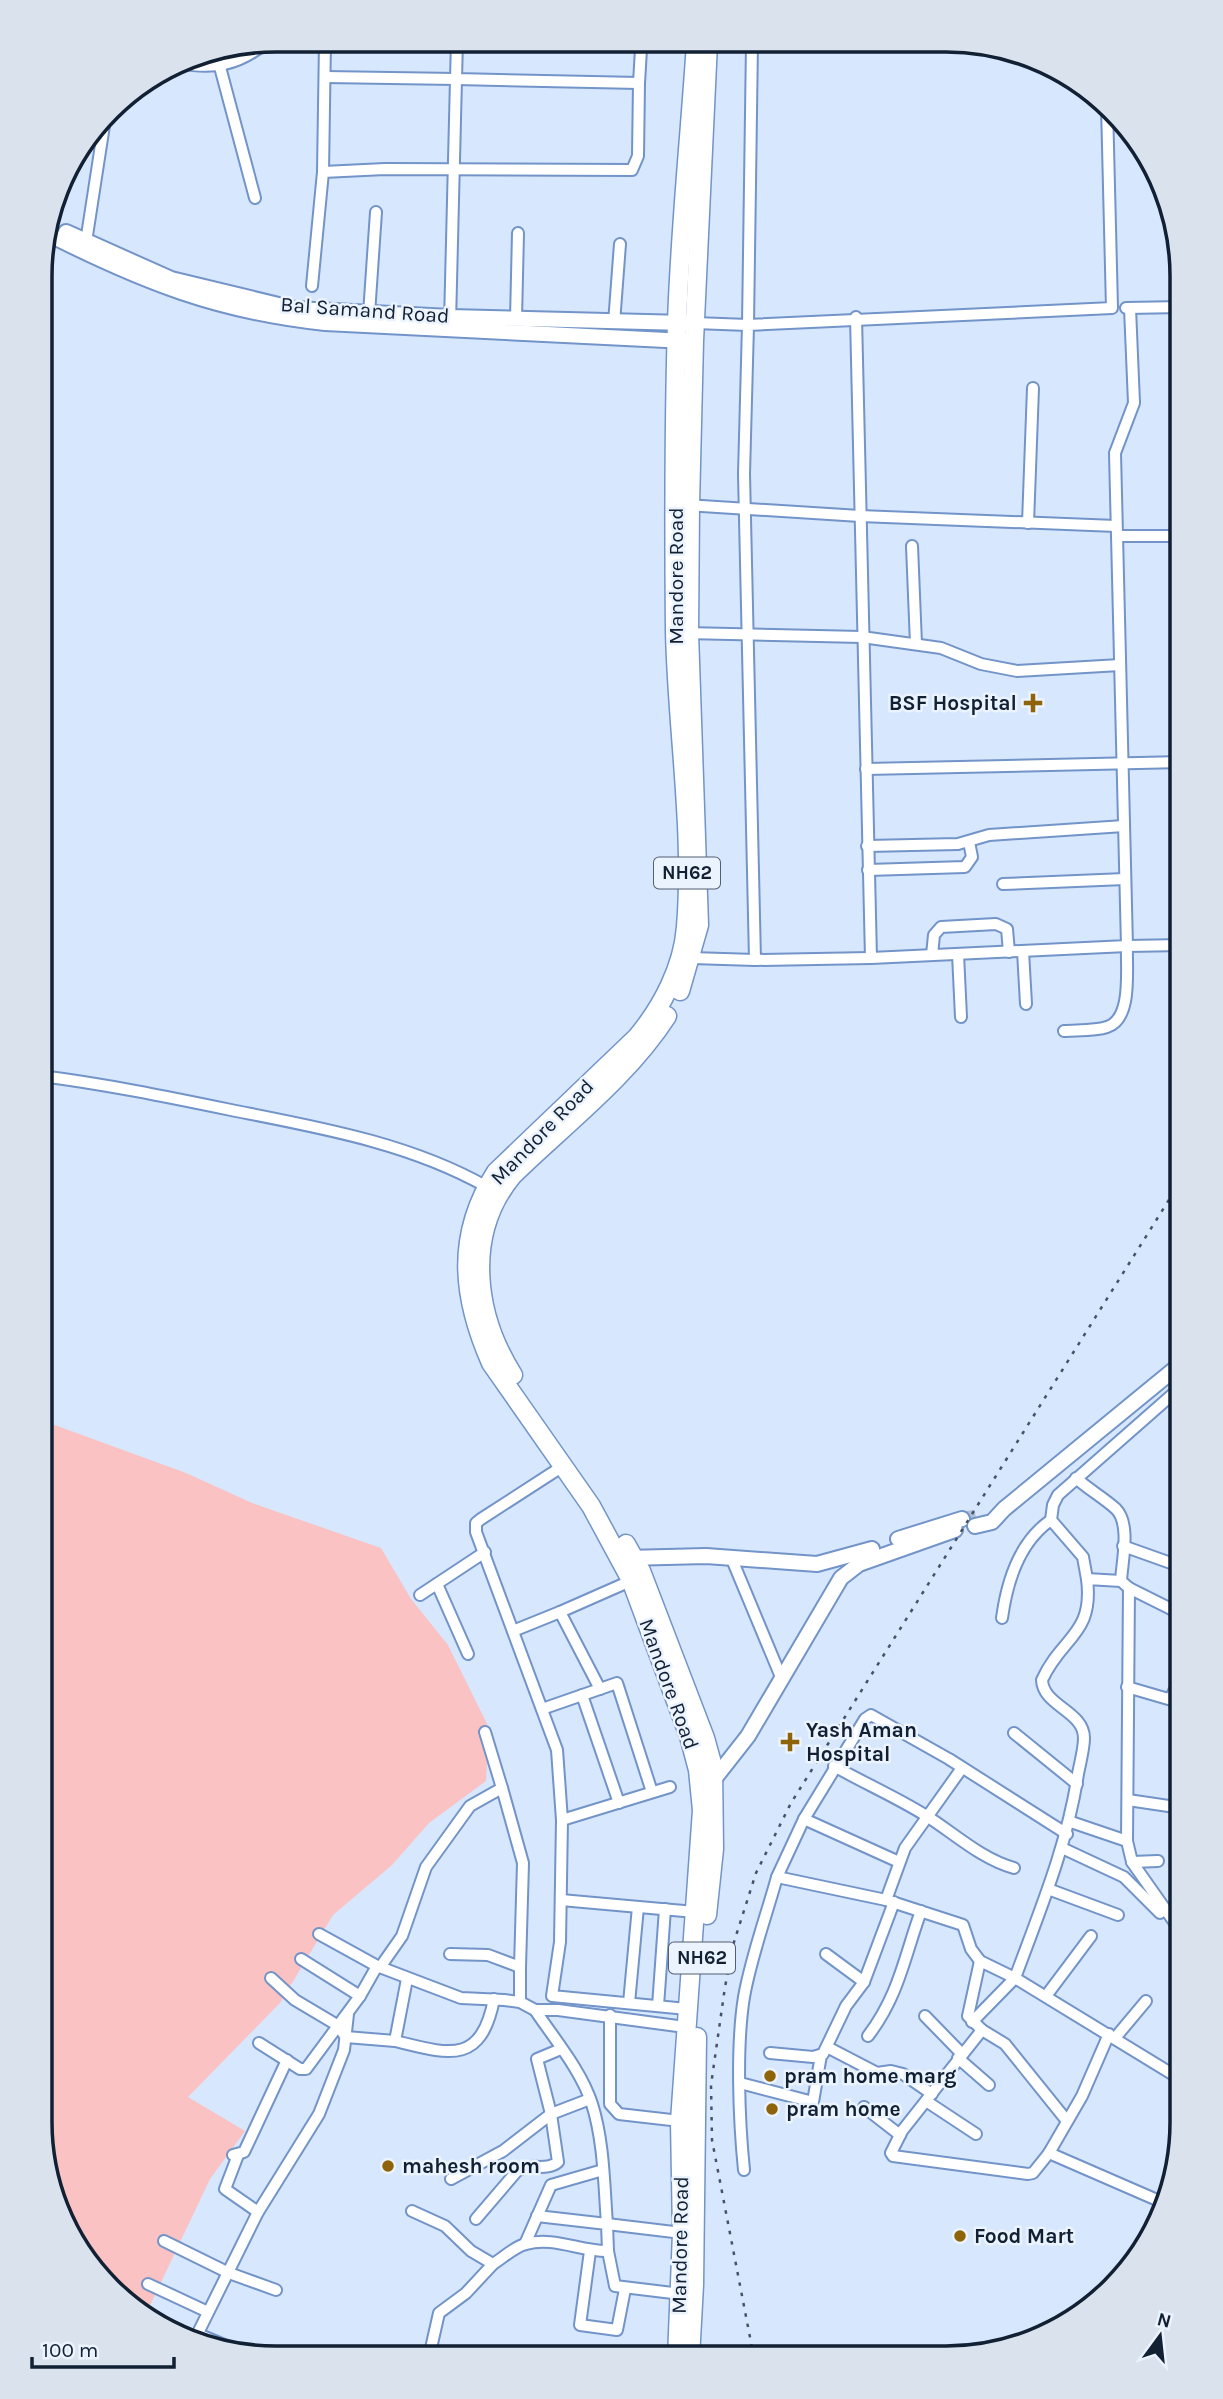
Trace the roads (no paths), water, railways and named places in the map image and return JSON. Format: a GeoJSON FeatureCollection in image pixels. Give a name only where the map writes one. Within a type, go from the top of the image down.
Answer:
{"type":"FeatureCollection","features":[{"type":"Feature","properties":{"kind":"highway","name":"Mandore Road"},"geometry":{"type":"LineString","coordinates":[[626,1557],[491,1363],[471,1310],[467,1289],[467,1265],[477,1212],[487,1186],[504,1165],[638,1037],[657,1014],[674,973],[686,930],[688,876],[682,505],[696,52]]}},
{"type":"Feature","properties":{"kind":"highway","name":"Mandore Road"},"geometry":{"type":"LineString","coordinates":[[686,332],[707,52]]}},
{"type":"Feature","properties":{"kind":"highway","name":"Mandore Road"},"geometry":{"type":"LineString","coordinates":[[682,633],[700,869],[699,925],[692,958],[671,1010],[652,1040],[499,1192],[490,1211],[479,1265],[484,1307],[502,1358],[600,1500],[637,1578],[705,1738],[715,1779],[713,1850],[698,1996],[691,2347]]}},
{"type":"Feature","properties":{"kind":"highway","name":"Mandore Road"},"geometry":{"type":"LineString","coordinates":[[637,1578],[689,1736],[698,1770],[702,1810],[680,2120],[682,2233],[678,2347]]}},
{"type":"Feature","properties":{"kind":"main road","name":"Bal Samand Road"},"geometry":{"type":"LineString","coordinates":[[58,228],[171,279],[295,309],[450,323],[516,319],[614,323],[686,332]]}},
{"type":"Feature","properties":{"kind":"main road","name":"Bal Samand Road"},"geometry":{"type":"LineString","coordinates":[[56,238],[139,279],[208,302],[294,320],[686,332]]}},
{"type":"Feature","properties":{"kind":"main road"},"geometry":{"type":"LineString","coordinates":[[715,1779],[748,1736],[830,1592],[852,1568],[1004,1509],[1170,1373]]}},
{"type":"Feature","properties":{"kind":"main road"},"geometry":{"type":"LineString","coordinates":[[626,1557],[731,1557],[823,1564],[968,1523]]}},
{"type":"Feature","properties":{"kind":"street"},"geometry":{"type":"LineString","coordinates":[[312,286],[323,172],[325,52]]}},
{"type":"Feature","properties":{"kind":"street"},"geometry":{"type":"LineString","coordinates":[[450,323],[457,52]]}},
{"type":"Feature","properties":{"kind":"street"},"geometry":{"type":"LineString","coordinates":[[323,172],[453,169],[632,170],[638,156],[641,52]]}},
{"type":"Feature","properties":{"kind":"street"},"geometry":{"type":"LineString","coordinates":[[752,52],[745,507],[755,960]]}},
{"type":"Feature","properties":{"kind":"street"},"geometry":{"type":"LineString","coordinates":[[205,65],[220,66],[252,54]]}},
{"type":"Feature","properties":{"kind":"street"},"geometry":{"type":"LineString","coordinates":[[220,66],[256,198]]}},
{"type":"Feature","properties":{"kind":"street"},"geometry":{"type":"LineString","coordinates":[[325,77],[639,83]]}},
{"type":"Feature","properties":{"kind":"street"},"geometry":{"type":"LineString","coordinates":[[1107,121],[1112,308]]}},
{"type":"Feature","properties":{"kind":"street"},"geometry":{"type":"LineString","coordinates":[[86,242],[102,136]]}},
{"type":"Feature","properties":{"kind":"street"},"geometry":{"type":"LineString","coordinates":[[369,314],[376,212]]}},
{"type":"Feature","properties":{"kind":"street"},"geometry":{"type":"LineString","coordinates":[[516,319],[518,233]]}},
{"type":"Feature","properties":{"kind":"street"},"geometry":{"type":"LineString","coordinates":[[614,323],[620,244]]}},
{"type":"Feature","properties":{"kind":"street"},"geometry":{"type":"LineString","coordinates":[[686,332],[718,326],[856,317],[1170,307]]}},
{"type":"Feature","properties":{"kind":"street"},"geometry":{"type":"LineString","coordinates":[[1063,1031],[1106,1028],[1116,1023],[1124,1006],[1127,946],[1116,444],[1134,403],[1130,308]]}},
{"type":"Feature","properties":{"kind":"street"},"geometry":{"type":"LineString","coordinates":[[856,317],[871,958]]}},
{"type":"Feature","properties":{"kind":"street"},"geometry":{"type":"LineString","coordinates":[[686,332],[718,326]]}},
{"type":"Feature","properties":{"kind":"street"},"geometry":{"type":"LineString","coordinates":[[1028,523],[1033,388]]}},
{"type":"Feature","properties":{"kind":"street"},"geometry":{"type":"LineString","coordinates":[[682,505],[1028,523],[1170,535]]}},
{"type":"Feature","properties":{"kind":"street"},"geometry":{"type":"LineString","coordinates":[[912,546],[916,644]]}},
{"type":"Feature","properties":{"kind":"street"},"geometry":{"type":"LineString","coordinates":[[682,633],[862,637],[941,648],[981,664],[1017,671],[1121,665]]}},
{"type":"Feature","properties":{"kind":"street"},"geometry":{"type":"LineString","coordinates":[[866,769],[1170,762]]}},
{"type":"Feature","properties":{"kind":"street"},"geometry":{"type":"LineString","coordinates":[[867,846],[969,842],[989,835],[1124,826]]}},
{"type":"Feature","properties":{"kind":"street"},"geometry":{"type":"LineString","coordinates":[[868,870],[965,867],[972,857],[969,842]]}},
{"type":"Feature","properties":{"kind":"street"},"geometry":{"type":"LineString","coordinates":[[1003,884],[1125,879]]}},
{"type":"Feature","properties":{"kind":"street"},"geometry":{"type":"LineString","coordinates":[[932,955],[937,929],[958,925],[1004,926],[1009,952]]}},
{"type":"Feature","properties":{"kind":"street"},"geometry":{"type":"LineString","coordinates":[[692,958],[871,958],[1170,945]]}},
{"type":"Feature","properties":{"kind":"street"},"geometry":{"type":"LineString","coordinates":[[1023,951],[1026,1004]]}},
{"type":"Feature","properties":{"kind":"street"},"geometry":{"type":"LineString","coordinates":[[958,954],[961,1017]]}},
{"type":"Feature","properties":{"kind":"street"},"geometry":{"type":"LineString","coordinates":[[52,1078],[254,1114],[371,1141],[461,1172],[487,1186]]}},
{"type":"Feature","properties":{"kind":"street"},"geometry":{"type":"LineString","coordinates":[[1002,1618],[1016,1563],[1036,1533],[1051,1520],[1053,1505],[1058,1495],[1170,1397]]}},
{"type":"Feature","properties":{"kind":"street"},"geometry":{"type":"LineString","coordinates":[[564,1466],[476,1523],[476,1532],[557,1750],[562,1820],[561,1900],[560,1942],[552,1996],[658,2006],[686,2018]]}},
{"type":"Feature","properties":{"kind":"street"},"geometry":{"type":"LineString","coordinates":[[1076,1478],[1117,1510],[1121,1519],[1127,1687],[1127,1840],[1132,1862],[1170,1913]]}},
{"type":"Feature","properties":{"kind":"street"},"geometry":{"type":"LineString","coordinates":[[972,2022],[1015,1978],[1069,1828],[1077,1784],[1084,1737],[1082,1728],[1042,1689],[1042,1680],[1084,1620],[1090,1604],[1083,1557],[1051,1520]]}},
{"type":"Feature","properties":{"kind":"street"},"geometry":{"type":"LineString","coordinates":[[1124,1546],[1170,1563]]}},
{"type":"Feature","properties":{"kind":"street"},"geometry":{"type":"LineString","coordinates":[[420,1595],[485,1552]]}},
{"type":"Feature","properties":{"kind":"street"},"geometry":{"type":"LineString","coordinates":[[731,1557],[781,1677]]}},
{"type":"Feature","properties":{"kind":"street"},"geometry":{"type":"LineString","coordinates":[[513,1631],[637,1578]]}},
{"type":"Feature","properties":{"kind":"street"},"geometry":{"type":"LineString","coordinates":[[1087,1580],[1125,1584],[1170,1609]]}},
{"type":"Feature","properties":{"kind":"street"},"geometry":{"type":"LineString","coordinates":[[437,1584],[468,1654]]}},
{"type":"Feature","properties":{"kind":"street"},"geometry":{"type":"LineString","coordinates":[[560,1612],[600,1689]]}},
{"type":"Feature","properties":{"kind":"street"},"geometry":{"type":"LineString","coordinates":[[542,1709],[617,1683],[652,1792]]}},
{"type":"Feature","properties":{"kind":"street"},"geometry":{"type":"LineString","coordinates":[[1127,1687],[1170,1699]]}},
{"type":"Feature","properties":{"kind":"street"},"geometry":{"type":"LineString","coordinates":[[582,1695],[619,1803]]}},
{"type":"Feature","properties":{"kind":"street"},"geometry":{"type":"LineString","coordinates":[[744,2170],[740,2083],[744,1998],[777,1877],[804,1819],[865,1719],[871,1715],[889,1722],[962,1768],[1069,1828],[1127,1840]]}},
{"type":"Feature","properties":{"kind":"street"},"geometry":{"type":"LineString","coordinates":[[485,1732],[523,1863],[520,2002]]}},
{"type":"Feature","properties":{"kind":"street"},"geometry":{"type":"LineString","coordinates":[[1014,1733],[1077,1784]]}},
{"type":"Feature","properties":{"kind":"street"},"geometry":{"type":"LineString","coordinates":[[834,1766],[928,1816],[966,1844],[1002,1865],[1014,1868]]}},
{"type":"Feature","properties":{"kind":"street"},"geometry":{"type":"LineString","coordinates":[[740,2083],[813,2102],[824,2051],[846,2006],[864,1982],[890,1901],[899,1862],[962,1768]]}},
{"type":"Feature","properties":{"kind":"street"},"geometry":{"type":"LineString","coordinates":[[562,1820],[670,1787]]}},
{"type":"Feature","properties":{"kind":"street"},"geometry":{"type":"LineString","coordinates":[[259,2043],[306,2069],[402,1936],[426,1867],[470,1806],[502,1788]]}},
{"type":"Feature","properties":{"kind":"street"},"geometry":{"type":"LineString","coordinates":[[1128,1800],[1170,1806]]}},
{"type":"Feature","properties":{"kind":"street"},"geometry":{"type":"LineString","coordinates":[[804,1819],[899,1862]]}},
{"type":"Feature","properties":{"kind":"street"},"geometry":{"type":"LineString","coordinates":[[1062,1848],[1124,1877],[1170,1925]]}},
{"type":"Feature","properties":{"kind":"street"},"geometry":{"type":"LineString","coordinates":[[1132,1862],[1158,1861]]}},
{"type":"Feature","properties":{"kind":"street"},"geometry":{"type":"LineString","coordinates":[[777,1877],[890,1901],[963,1925],[971,1949],[980,1961],[1046,1996],[1170,2072]]}},
{"type":"Feature","properties":{"kind":"street"},"geometry":{"type":"LineString","coordinates":[[1048,1889],[1118,1915]]}},
{"type":"Feature","properties":{"kind":"street"},"geometry":{"type":"LineString","coordinates":[[561,1900],[695,1912]]}},
{"type":"Feature","properties":{"kind":"street"},"geometry":{"type":"LineString","coordinates":[[629,2003],[638,1907]]}},
{"type":"Feature","properties":{"kind":"street"},"geometry":{"type":"LineString","coordinates":[[658,2006],[665,1909]]}},
{"type":"Feature","properties":{"kind":"street"},"geometry":{"type":"LineString","coordinates":[[868,2036],[887,2011],[898,1987],[920,1910]]}},
{"type":"Feature","properties":{"kind":"street"},"geometry":{"type":"LineString","coordinates":[[318,1934],[379,1966],[449,1995],[520,2002],[536,2010],[686,2018]]}},
{"type":"Feature","properties":{"kind":"street"},"geometry":{"type":"LineString","coordinates":[[1046,1996],[1091,1936]]}},
{"type":"Feature","properties":{"kind":"street"},"geometry":{"type":"LineString","coordinates":[[450,1954],[488,1955],[520,1967]]}},
{"type":"Feature","properties":{"kind":"street"},"geometry":{"type":"LineString","coordinates":[[826,1954],[864,1982]]}},
{"type":"Feature","properties":{"kind":"street"},"geometry":{"type":"LineString","coordinates":[[301,1959],[360,1996]]}},
{"type":"Feature","properties":{"kind":"street"},"geometry":{"type":"LineString","coordinates":[[980,1961],[968,2016],[982,2030],[1005,2044],[1067,2121]]}},
{"type":"Feature","properties":{"kind":"street"},"geometry":{"type":"LineString","coordinates":[[271,1978],[295,2000],[337,2025],[346,2037],[395,2041],[455,2053],[475,2045],[484,2035],[494,1999]]}},
{"type":"Feature","properties":{"kind":"street"},"geometry":{"type":"LineString","coordinates":[[395,2041],[407,1979]]}},
{"type":"Feature","properties":{"kind":"street"},"geometry":{"type":"LineString","coordinates":[[982,2030],[900,2135],[891,2148],[893,2156],[1033,2173],[1049,2153],[1112,2036],[1146,2001]]}},
{"type":"Feature","properties":{"kind":"street"},"geometry":{"type":"LineString","coordinates":[[536,2010],[590,2099],[603,2170],[608,2250],[615,2286],[681,2294]]}},
{"type":"Feature","properties":{"kind":"street"},"geometry":{"type":"LineString","coordinates":[[198,2332],[257,2213],[314,2124],[344,2050],[348,2014]]}},
{"type":"Feature","properties":{"kind":"street"},"geometry":{"type":"LineString","coordinates":[[610,2015],[610,2104],[620,2114],[680,2120]]}},
{"type":"Feature","properties":{"kind":"street"},"geometry":{"type":"LineString","coordinates":[[926,2016],[989,2085]]}},
{"type":"Feature","properties":{"kind":"street"},"geometry":{"type":"LineString","coordinates":[[476,2219],[523,2166],[555,2166],[558,2162],[551,2114],[537,2059],[561,2049]]}},
{"type":"Feature","properties":{"kind":"street"},"geometry":{"type":"LineString","coordinates":[[770,2053],[813,2057],[824,2051]]}},
{"type":"Feature","properties":{"kind":"street"},"geometry":{"type":"LineString","coordinates":[[824,2051],[877,2073],[891,2071],[903,2074],[976,2134]]}},
{"type":"Feature","properties":{"kind":"street"},"geometry":{"type":"LineString","coordinates":[[257,2213],[225,2189],[236,2155],[244,2152],[287,2060]]}},
{"type":"Feature","properties":{"kind":"street"},"geometry":{"type":"LineString","coordinates":[[451,2179],[503,2151],[551,2114],[590,2099]]}},
{"type":"Feature","properties":{"kind":"street"},"geometry":{"type":"LineString","coordinates":[[864,2107],[900,2135]]}},
{"type":"Feature","properties":{"kind":"street"},"geometry":{"type":"LineString","coordinates":[[1049,2153],[1157,2200]]}},
{"type":"Feature","properties":{"kind":"street"},"geometry":{"type":"LineString","coordinates":[[540,2166],[545,2179],[551,2185]]}},
{"type":"Feature","properties":{"kind":"street"},"geometry":{"type":"LineString","coordinates":[[524,2244],[551,2185],[603,2170]]}},
{"type":"Feature","properties":{"kind":"street"},"geometry":{"type":"LineString","coordinates":[[412,2211],[445,2226],[471,2251],[493,2264]]}},
{"type":"Feature","properties":{"kind":"street"},"geometry":{"type":"LineString","coordinates":[[537,2216],[682,2233]]}},
{"type":"Feature","properties":{"kind":"street"},"geometry":{"type":"LineString","coordinates":[[164,2241],[229,2273],[276,2290]]}},
{"type":"Feature","properties":{"kind":"street"},"geometry":{"type":"LineString","coordinates":[[431,2347],[439,2313],[466,2293],[493,2264],[524,2244],[558,2242],[590,2251],[608,2250]]}},
{"type":"Feature","properties":{"kind":"street"},"geometry":{"type":"LineString","coordinates":[[590,2251],[580,2325],[617,2330],[625,2289]]}},
{"type":"Feature","properties":{"kind":"street"},"geometry":{"type":"LineString","coordinates":[[148,2284],[208,2312]]}},
{"type":"Feature","properties":{"kind":"tunnel"},"geometry":{"type":"LineString","coordinates":[[962,1519],[980,1516]]}},
{"type":"Feature","properties":{"kind":"railway"},"geometry":{"type":"LineString","coordinates":[[752,2347],[712,2140],[711,2085],[734,1942],[756,1873],[791,1803],[1170,1198]]}},
{"type":"Feature","properties":{"kind":"place","name":"BSF Hospital"},"geometry":{"type":"Point","coordinates":[1033,703]}},
{"type":"Feature","properties":{"kind":"place","name":"Yash Aman Hospital"},"geometry":{"type":"Point","coordinates":[790,1742]}},
{"type":"Feature","properties":{"kind":"place","name":"pram home marg"},"geometry":{"type":"Point","coordinates":[770,2076]}},
{"type":"Feature","properties":{"kind":"place","name":"pram home"},"geometry":{"type":"Point","coordinates":[772,2109]}},
{"type":"Feature","properties":{"kind":"place","name":"mahesh room"},"geometry":{"type":"Point","coordinates":[388,2166]}},
{"type":"Feature","properties":{"kind":"place","name":"Food Mart"},"geometry":{"type":"Point","coordinates":[960,2236]}}]}
